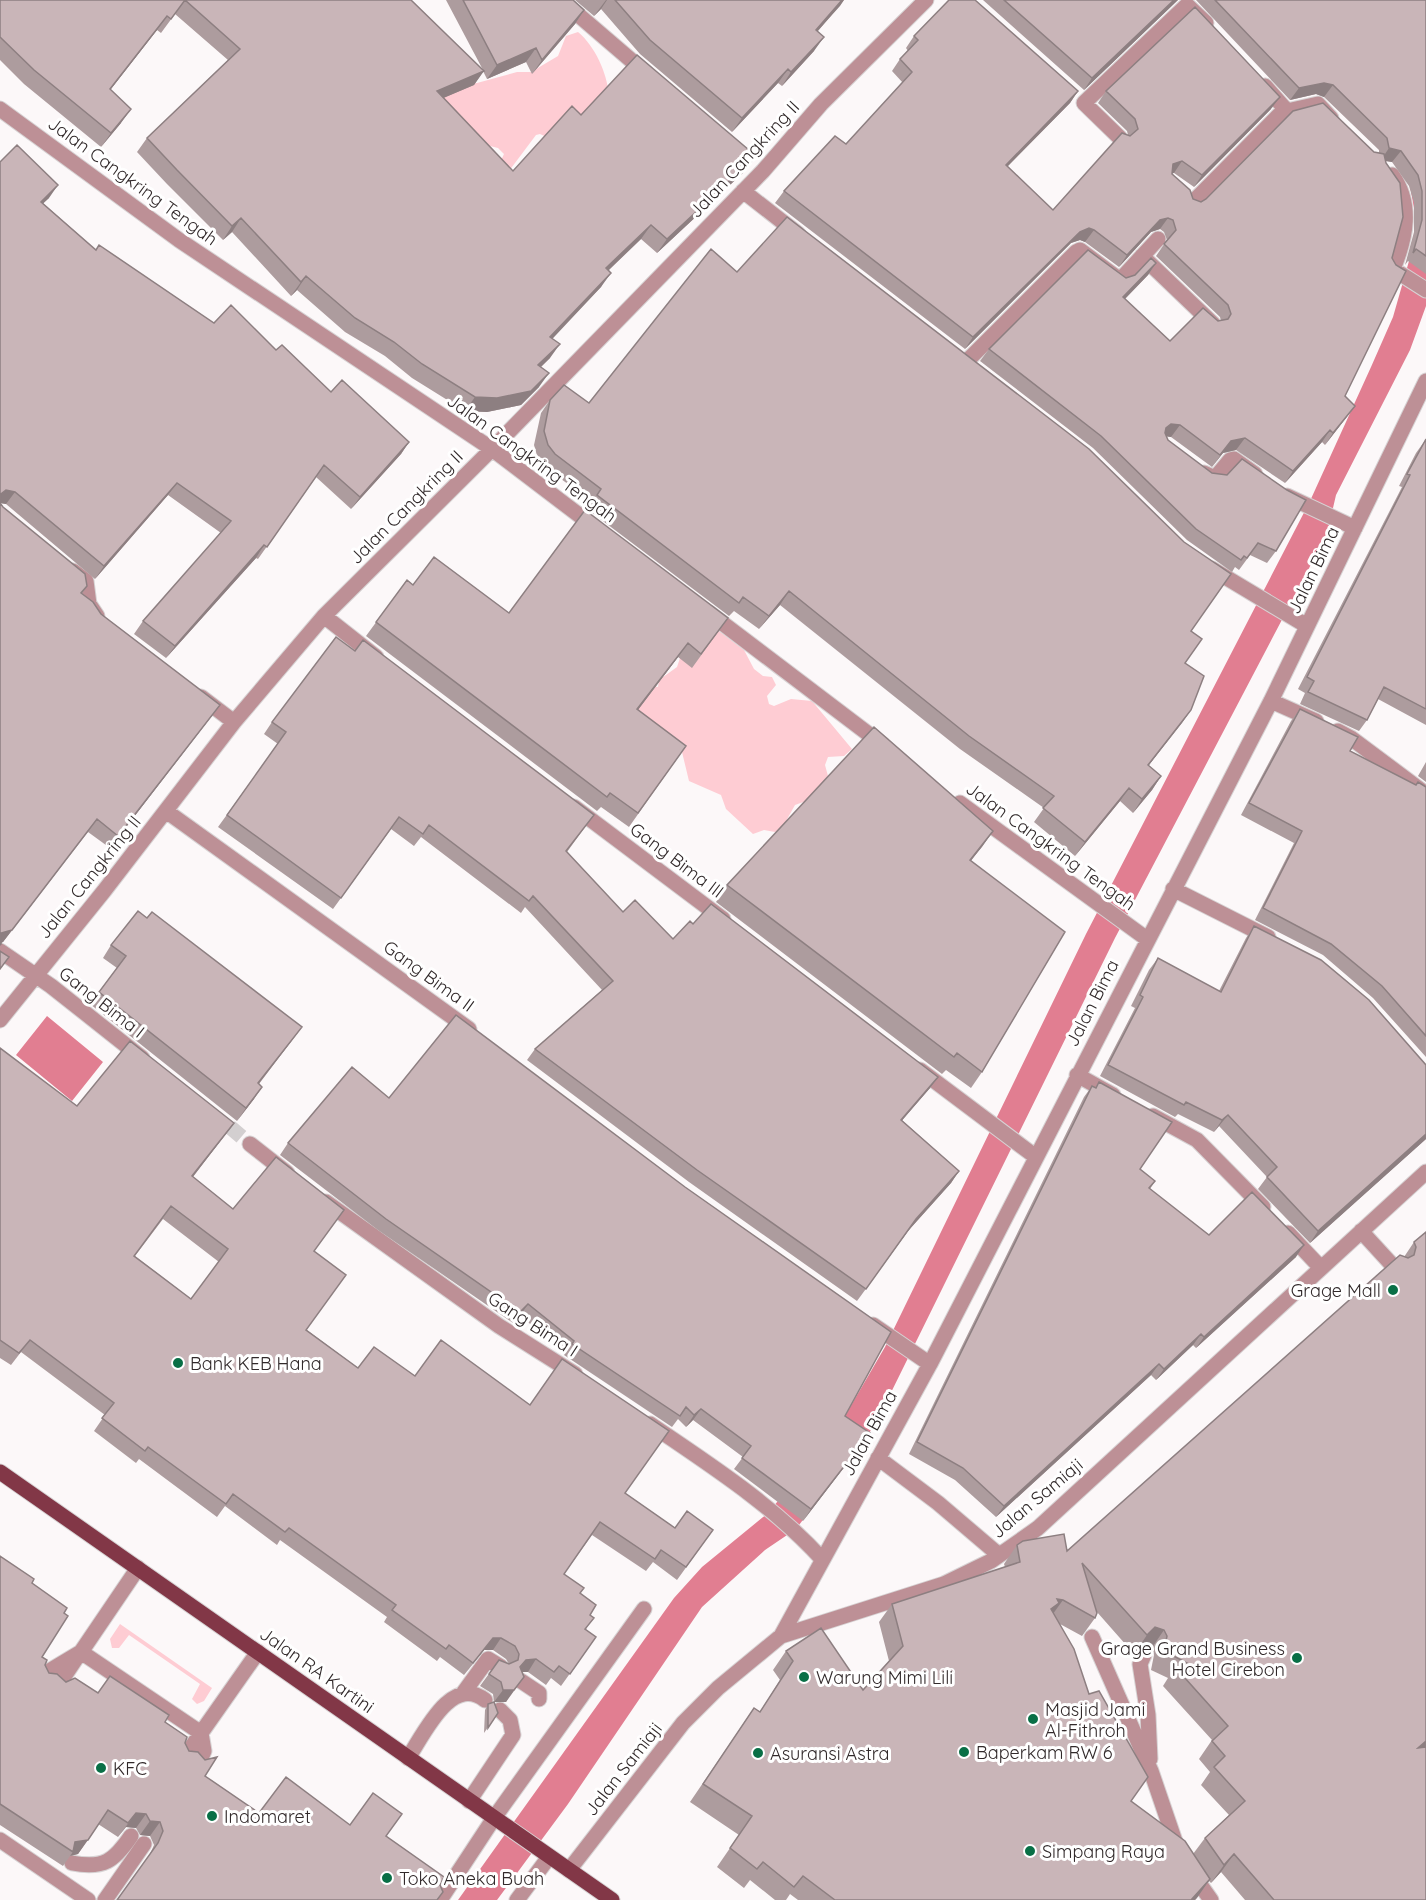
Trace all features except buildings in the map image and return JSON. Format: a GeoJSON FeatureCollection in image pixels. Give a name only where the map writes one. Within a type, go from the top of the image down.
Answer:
{"type":"FeatureCollection","features":[{"type":"Feature","properties":{"kind":"main road","name":"Jalan RA Kartini"},"geometry":{"type":"LineString","coordinates":[[0,1472],[611,1900]]}},
{"type":"Feature","properties":{"kind":"street"},"geometry":{"type":"LineString","coordinates":[[561,0],[655,80]]}},
{"type":"Feature","properties":{"kind":"street","name":"Jalan Cangkring II"},"geometry":{"type":"LineString","coordinates":[[0,1020],[104,891],[234,722],[324,616],[492,449],[743,191],[758,168],[926,0]]}},
{"type":"Feature","properties":{"kind":"street"},"geometry":{"type":"LineString","coordinates":[[1120,138],[1080,99],[1187,5],[1214,32]]}},
{"type":"Feature","properties":{"kind":"street"},"geometry":{"type":"LineString","coordinates":[[1255,76],[1287,111]]}},
{"type":"Feature","properties":{"kind":"street"},"geometry":{"type":"LineString","coordinates":[[1180,188],[1193,202],[1287,111],[1318,104],[1342,128]]}},
{"type":"Feature","properties":{"kind":"street","name":"Jalan Cangkring Tengah"},"geometry":{"type":"LineString","coordinates":[[0,109],[179,240],[492,449],[611,539]]}},
{"type":"Feature","properties":{"kind":"street"},"geometry":{"type":"LineString","coordinates":[[1384,169],[1393,176],[1401,194],[1407,224],[1402,248],[1393,269],[1426,290]]}},
{"type":"Feature","properties":{"kind":"street"},"geometry":{"type":"LineString","coordinates":[[743,191],[811,244]]}},
{"type":"Feature","properties":{"kind":"street"},"geometry":{"type":"LineString","coordinates":[[965,363],[1076,252],[1080,250],[1117,280],[1158,239]]}},
{"type":"Feature","properties":{"kind":"street"},"geometry":{"type":"LineString","coordinates":[[1142,256],[1213,324]]}},
{"type":"Feature","properties":{"kind":"street","name":"Jalan Bima"},"geometry":{"type":"LineString","coordinates":[[782,1636],[878,1458],[923,1360],[1035,1157],[1271,701],[1426,381]]}},
{"type":"Feature","properties":{"kind":"street"},"geometry":{"type":"LineString","coordinates":[[1192,464],[1209,477],[1215,478],[1230,460],[1234,459],[1271,485],[1355,528]]}},
{"type":"Feature","properties":{"kind":"street"},"geometry":{"type":"LineString","coordinates":[[1198,559],[1243,589],[1307,626]]}},
{"type":"Feature","properties":{"kind":"street"},"geometry":{"type":"LineString","coordinates":[[59,560],[86,581],[89,604],[99,619],[108,626]]}},
{"type":"Feature","properties":{"kind":"street"},"geometry":{"type":"LineString","coordinates":[[695,602],[893,753]]}},
{"type":"Feature","properties":{"kind":"street"},"geometry":{"type":"LineString","coordinates":[[324,616],[392,669]]}},
{"type":"Feature","properties":{"kind":"street"},"geometry":{"type":"LineString","coordinates":[[189,688],[234,722]]}},
{"type":"Feature","properties":{"kind":"street"},"geometry":{"type":"LineString","coordinates":[[1271,701],[1351,738],[1426,794]]}},
{"type":"Feature","properties":{"kind":"street","name":"Jalan Cangkring Tengah"},"geometry":{"type":"LineString","coordinates":[[950,796],[1147,939]]}},
{"type":"Feature","properties":{"kind":"street","name":"Gang Bima III"},"geometry":{"type":"LineString","coordinates":[[563,799],[737,929]]}},
{"type":"Feature","properties":{"kind":"street","name":"Gang Bima II"},"geometry":{"type":"LineString","coordinates":[[166,811],[480,1037]]}},
{"type":"Feature","properties":{"kind":"street"},"geometry":{"type":"LineString","coordinates":[[1173,889],[1283,944]]}},
{"type":"Feature","properties":{"kind":"street","name":"Gang Bima I"},"geometry":{"type":"LineString","coordinates":[[0,951],[35,974],[158,1071]]}},
{"type":"Feature","properties":{"kind":"street"},"geometry":{"type":"LineString","coordinates":[[905,1059],[1035,1157]]}},
{"type":"Feature","properties":{"kind":"street"},"geometry":{"type":"LineString","coordinates":[[1077,1075],[1197,1140],[1321,1268]]}},
{"type":"Feature","properties":{"kind":"street","name":"Gang Bima I"},"geometry":{"type":"LineString","coordinates":[[250,1144],[305,1187],[499,1326],[589,1382]]}},
{"type":"Feature","properties":{"kind":"street","name":"Jalan Samiaji"},"geometry":{"type":"LineString","coordinates":[[569,1870],[683,1723],[718,1688],[782,1636],[944,1584],[999,1555],[1038,1528],[1426,1172]]}},
{"type":"Feature","properties":{"kind":"street"},"geometry":{"type":"LineString","coordinates":[[1362,1231],[1394,1268]]}},
{"type":"Feature","properties":{"kind":"street"},"geometry":{"type":"LineString","coordinates":[[858,1314],[923,1360]]}},
{"type":"Feature","properties":{"kind":"street"},"geometry":{"type":"LineString","coordinates":[[635,1414],[796,1530],[822,1559]]}},
{"type":"Feature","properties":{"kind":"street"},"geometry":{"type":"LineString","coordinates":[[878,1458],[938,1503],[999,1555]]}},
{"type":"Feature","properties":{"kind":"street"},"geometry":{"type":"LineString","coordinates":[[51,1683],[51,1670],[81,1652],[138,1568]]}},
{"type":"Feature","properties":{"kind":"street"},"geometry":{"type":"LineString","coordinates":[[440,1900],[498,1822],[644,1609]]}},
{"type":"Feature","properties":{"kind":"street"},"geometry":{"type":"LineString","coordinates":[[1092,1638],[1151,1771],[1182,1859],[1211,1900]]}},
{"type":"Feature","properties":{"kind":"street"},"geometry":{"type":"LineString","coordinates":[[81,1652],[201,1733],[204,1751],[198,1765]]}},
{"type":"Feature","properties":{"kind":"street"},"geometry":{"type":"LineString","coordinates":[[185,1756],[258,1652]]}},
{"type":"Feature","properties":{"kind":"street"},"geometry":{"type":"LineString","coordinates":[[1144,1655],[1140,1664],[1148,1715],[1151,1771]]}},
{"type":"Feature","properties":{"kind":"street"},"geometry":{"type":"LineString","coordinates":[[408,1758],[450,1698],[464,1692],[488,1659],[501,1667]]}},
{"type":"Feature","properties":{"kind":"street"},"geometry":{"type":"LineString","coordinates":[[521,1681],[538,1693],[539,1700]]}},
{"type":"Feature","properties":{"kind":"street"},"geometry":{"type":"LineString","coordinates":[[464,1692],[485,1700]]}},
{"type":"Feature","properties":{"kind":"street"},"geometry":{"type":"LineString","coordinates":[[469,1801],[513,1735],[510,1720],[500,1710]]}},
{"type":"Feature","properties":{"kind":"street"},"geometry":{"type":"LineString","coordinates":[[0,1840],[88,1900]]}},
{"type":"Feature","properties":{"kind":"street"},"geometry":{"type":"LineString","coordinates":[[72,1863],[102,1864],[112,1860],[137,1840],[105,1900]]}},
{"type":"Feature","properties":{"kind":"street"},"geometry":{"type":"LineString","coordinates":[[517,1900],[544,1853]]}},
{"type":"Feature","properties":{"kind":"shaded area"},"geometry":{"type":"Polygon","coordinates":[[[578,32],[590,45],[599,60],[609,95],[551,139],[540,134],[536,135],[509,171],[497,169],[504,154],[498,148],[420,110],[463,84],[477,83],[517,72],[531,72],[558,56],[566,36],[578,32]]]}},
{"type":"Feature","properties":{"kind":"shaded area"},"geometry":{"type":"Polygon","coordinates":[[[1426,148],[1426,306],[1410,350],[1336,495],[1327,534],[1115,938],[875,1425],[796,1529],[765,1550],[702,1607],[568,1804],[497,1900],[458,1900],[674,1598],[702,1567],[768,1513],[838,1428],[885,1347],[1086,934],[1310,501],[1371,367],[1393,317],[1415,240],[1415,214],[1410,186],[1426,148]]]}},
{"type":"Feature","properties":{"kind":"shaded area"},"geometry":{"type":"Polygon","coordinates":[[[715,628],[744,650],[754,669],[763,676],[772,677],[776,685],[767,696],[769,704],[774,706],[791,699],[812,701],[852,749],[844,756],[828,757],[825,765],[828,776],[806,801],[795,805],[781,830],[775,832],[764,830],[753,834],[726,809],[721,795],[689,781],[682,752],[643,730],[634,695],[647,685],[658,687],[659,680],[677,667],[681,655],[715,628]]]}},
{"type":"Feature","properties":{"kind":"shaded area"},"geometry":{"type":"Polygon","coordinates":[[[47,1016],[103,1062],[72,1101],[16,1055],[47,1016]]]}},
{"type":"Feature","properties":{"kind":"shaded area"},"geometry":{"type":"Polygon","coordinates":[[[120,1624],[212,1688],[204,1701],[197,1704],[192,1699],[200,1684],[129,1635],[119,1648],[112,1648],[110,1639],[120,1624]]]}},
{"type":"Feature","properties":{"kind":"tunnel"},"geometry":{"type":"LineString","coordinates":[[230,1127],[250,1144]]}},
{"type":"Feature","properties":{"kind":"place","name":"Grage Mall"},"geometry":{"type":"Point","coordinates":[1393,1290]}},
{"type":"Feature","properties":{"kind":"place","name":"Bank KEB Hana"},"geometry":{"type":"Point","coordinates":[178,1363]}},
{"type":"Feature","properties":{"kind":"place","name":"Grage Grand Business Hotel Cirebon"},"geometry":{"type":"Point","coordinates":[1297,1658]}},
{"type":"Feature","properties":{"kind":"place","name":"Warung Mimi Lili"},"geometry":{"type":"Point","coordinates":[804,1677]}},
{"type":"Feature","properties":{"kind":"place","name":"Masjid Jami Al-Fithroh"},"geometry":{"type":"Point","coordinates":[1033,1719]}},
{"type":"Feature","properties":{"kind":"place","name":"Baperkam RW 6"},"geometry":{"type":"Point","coordinates":[964,1752]}},
{"type":"Feature","properties":{"kind":"place","name":"Asuransi Astra"},"geometry":{"type":"Point","coordinates":[758,1753]}},
{"type":"Feature","properties":{"kind":"place","name":"KFC"},"geometry":{"type":"Point","coordinates":[101,1768]}},
{"type":"Feature","properties":{"kind":"place","name":"Indomaret"},"geometry":{"type":"Point","coordinates":[212,1816]}},
{"type":"Feature","properties":{"kind":"place","name":"Simpang Raya"},"geometry":{"type":"Point","coordinates":[1030,1851]}},
{"type":"Feature","properties":{"kind":"place","name":"Toko Aneka Buah"},"geometry":{"type":"Point","coordinates":[387,1878]}}]}
